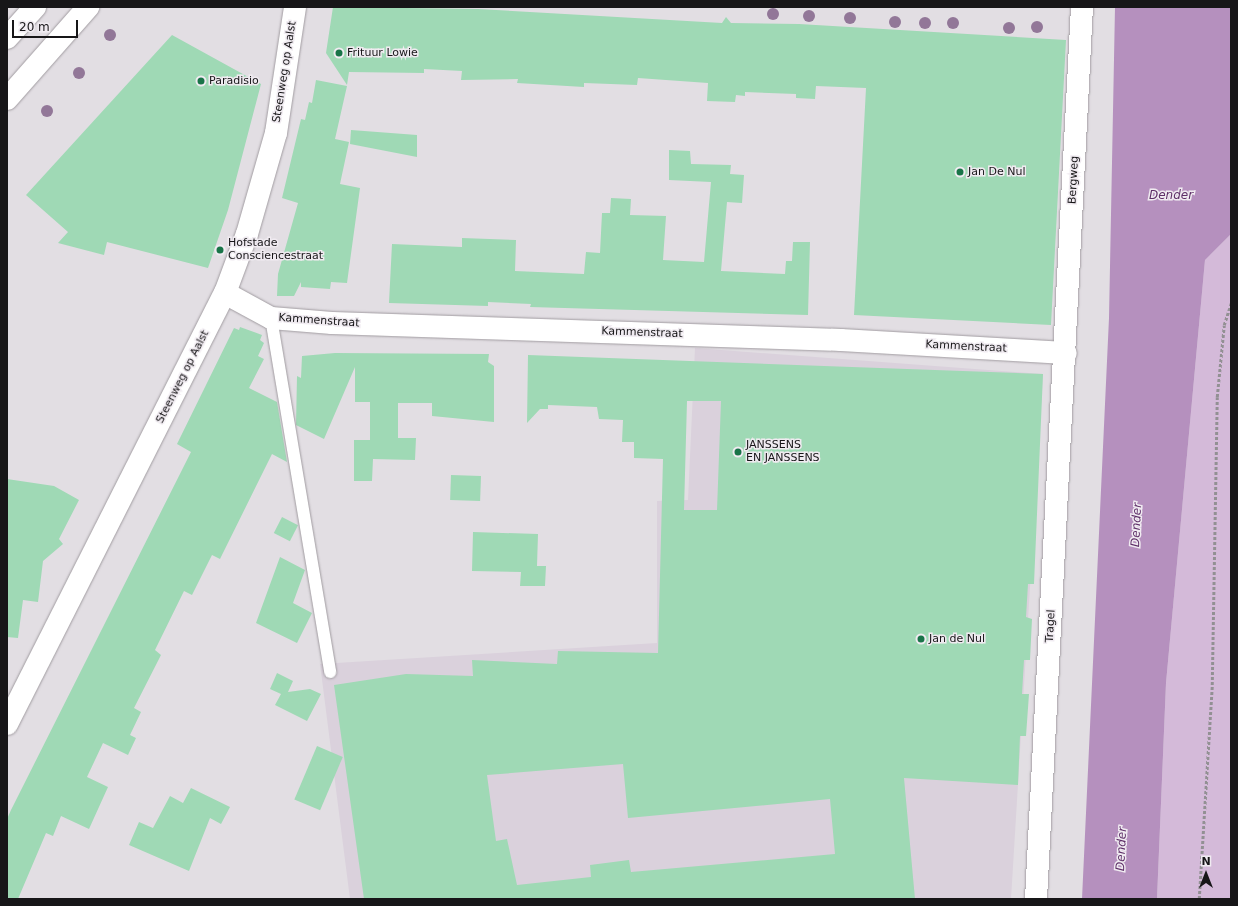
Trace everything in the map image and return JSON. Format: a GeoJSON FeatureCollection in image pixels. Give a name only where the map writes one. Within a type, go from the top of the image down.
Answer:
{"type":"FeatureCollection","features":[{"type":"Feature","properties":{"kind":"street"},"geometry":{"type":"LineString","coordinates":[[7,38],[35,7]]}},
{"type":"Feature","properties":{"kind":"street"},"geometry":{"type":"LineString","coordinates":[[7,99],[88,7]]}},
{"type":"Feature","properties":{"kind":"street","name":"Steenweg op Aalst"},"geometry":{"type":"LineString","coordinates":[[7,724],[225,293],[248,234],[276,133],[295,7]]}},
{"type":"Feature","properties":{"kind":"street","name":"Bergweg"},"geometry":{"type":"LineString","coordinates":[[1066,353],[1082,7]]}},
{"type":"Feature","properties":{"kind":"street","name":"Kammenstraat"},"geometry":{"type":"LineString","coordinates":[[225,293],[272,318],[332,323],[848,340],[1066,353]]}},
{"type":"Feature","properties":{"kind":"street","name":"Tragel"},"geometry":{"type":"LineString","coordinates":[[1036,899],[1066,353]]}},
{"type":"Feature","properties":{"kind":"lane"},"geometry":{"type":"LineString","coordinates":[[272,318],[330,672]]}},
{"type":"Feature","properties":{"kind":"path"},"geometry":{"type":"LineString","coordinates":[[1199,899],[1212,685],[1216,396],[1224,325],[1231,303]]}},
{"type":"Feature","properties":{"kind":"shaded area"},"geometry":{"type":"Polygon","coordinates":[[[1231,234],[1231,899],[1157,899],[1166,683],[1205,260],[1231,234]]]}},
{"type":"Feature","properties":{"kind":"shaded area"},"geometry":{"type":"Polygon","coordinates":[[[695,348],[1043,374],[1011,899],[350,899],[320,664],[657,643],[657,501],[688,500],[695,348]]]}},
{"type":"Feature","properties":{"kind":"water","name":"Dender"},"geometry":{"type":"Polygon","coordinates":[[[1115,7],[1231,7],[1231,234],[1205,260],[1166,683],[1157,899],[1082,899],[1109,318],[1115,7]]]}},
{"type":"Feature","properties":{"kind":"building","name":"Jan De Nul"},"geometry":{"type":"Polygon","coordinates":[[[333,7],[478,9],[722,23],[726,17],[731,23],[799,24],[1066,40],[1051,325],[854,315],[866,88],[816,86],[815,99],[796,98],[796,94],[745,92],[745,96],[736,95],[735,102],[707,101],[708,83],[638,78],[637,85],[584,83],[584,87],[517,83],[518,79],[461,80],[462,71],[424,69],[424,73],[349,72],[347,85],[326,53],[333,7]]]}},
{"type":"Feature","properties":{"kind":"building"},"geometry":{"type":"Polygon","coordinates":[[[172,35],[261,84],[228,210],[208,268],[107,242],[104,255],[58,243],[68,232],[26,195],[172,35]]]}},
{"type":"Feature","properties":{"kind":"building"},"geometry":{"type":"Polygon","coordinates":[[[316,80],[347,86],[335,139],[349,142],[340,184],[360,188],[347,283],[331,282],[330,289],[301,287],[301,282],[294,296],[277,296],[278,274],[298,203],[282,198],[301,119],[305,120],[309,102],[312,103],[316,80]]]}},
{"type":"Feature","properties":{"kind":"building"},"geometry":{"type":"Polygon","coordinates":[[[351,130],[417,135],[417,157],[350,144],[351,130]]]}},
{"type":"Feature","properties":{"kind":"building"},"geometry":{"type":"Polygon","coordinates":[[[669,150],[690,151],[691,164],[731,165],[730,174],[744,175],[742,203],[727,202],[721,271],[785,274],[786,261],[792,261],[793,242],[810,242],[808,315],[530,307],[531,304],[488,302],[488,306],[389,303],[392,244],[462,247],[462,238],[516,240],[515,271],[584,274],[586,252],[600,253],[602,213],[610,213],[611,198],[631,199],[630,215],[666,216],[663,260],[704,262],[711,182],[669,180],[669,150]]]}},
{"type":"Feature","properties":{"kind":"building"},"geometry":{"type":"Polygon","coordinates":[[[240,327],[262,335],[260,340],[264,343],[258,356],[264,359],[249,388],[277,402],[287,462],[272,454],[220,559],[212,555],[192,595],[184,591],[155,650],[161,655],[134,708],[141,712],[130,735],[136,738],[128,755],[103,743],[87,777],[108,787],[89,829],[61,816],[53,836],[46,833],[18,899],[7,899],[7,819],[191,452],[177,444],[234,328],[239,330],[240,327]]]}},
{"type":"Feature","properties":{"kind":"building"},"geometry":{"type":"Polygon","coordinates":[[[335,353],[489,354],[488,362],[494,366],[494,422],[432,416],[432,403],[398,403],[398,438],[416,438],[415,460],[373,459],[372,481],[354,481],[354,440],[370,440],[370,402],[355,402],[355,367],[324,439],[296,425],[297,376],[301,378],[302,356],[335,353]]]}},
{"type":"Feature","properties":{"kind":"building","name":"Jan de Nul"},"geometry":{"type":"Polygon","coordinates":[[[528,355],[1043,374],[1034,584],[1028,584],[1026,617],[1032,619],[1030,660],[1024,660],[1022,694],[1029,694],[1026,736],[1020,736],[1018,785],[904,778],[915,899],[364,899],[334,685],[406,674],[473,676],[472,660],[557,664],[558,651],[658,653],[663,459],[634,458],[634,442],[622,442],[623,420],[599,419],[597,407],[548,405],[548,409],[540,409],[527,423],[528,355]],[[687,401],[684,510],[717,510],[721,401],[687,401]],[[623,764],[487,775],[496,841],[507,839],[517,885],[591,877],[590,865],[629,860],[631,872],[835,854],[830,799],[628,818],[623,764]]]}},
{"type":"Feature","properties":{"kind":"building"},"geometry":{"type":"Polygon","coordinates":[[[451,475],[481,476],[480,501],[450,500],[451,475]]]}},
{"type":"Feature","properties":{"kind":"building"},"geometry":{"type":"Polygon","coordinates":[[[7,479],[54,486],[79,500],[59,539],[63,544],[43,561],[38,602],[23,600],[18,638],[7,637],[7,479]]]}},
{"type":"Feature","properties":{"kind":"building"},"geometry":{"type":"Polygon","coordinates":[[[282,517],[298,525],[290,541],[274,533],[282,517]]]}},
{"type":"Feature","properties":{"kind":"building"},"geometry":{"type":"Polygon","coordinates":[[[473,532],[538,534],[537,566],[546,566],[545,586],[520,586],[521,572],[472,571],[473,532]]]}},
{"type":"Feature","properties":{"kind":"building"},"geometry":{"type":"Polygon","coordinates":[[[280,557],[305,570],[293,603],[312,613],[297,643],[256,623],[280,557]]]}},
{"type":"Feature","properties":{"kind":"building"},"geometry":{"type":"Polygon","coordinates":[[[277,673],[293,681],[288,692],[310,689],[321,694],[307,721],[275,705],[281,694],[270,689],[277,673]]]}},
{"type":"Feature","properties":{"kind":"building"},"geometry":{"type":"Polygon","coordinates":[[[317,746],[343,757],[320,810],[294,799],[317,746]]]}},
{"type":"Feature","properties":{"kind":"building"},"geometry":{"type":"Polygon","coordinates":[[[191,788],[230,807],[221,824],[210,818],[189,871],[129,845],[139,822],[153,828],[170,796],[183,803],[191,788]]]}},
{"type":"Feature","properties":{"kind":"place","name":"Frituur Lowie"},"geometry":{"type":"Point","coordinates":[339,53]}},
{"type":"Feature","properties":{"kind":"place","name":"Paradisio"},"geometry":{"type":"Point","coordinates":[201,81]}},
{"type":"Feature","properties":{"kind":"place","name":"Jan De Nul"},"geometry":{"type":"Point","coordinates":[960,172]}},
{"type":"Feature","properties":{"kind":"place","name":"Hofstade Consciencestraat"},"geometry":{"type":"Point","coordinates":[220,250]}},
{"type":"Feature","properties":{"kind":"place","name":"JANSSENS EN JANSSENS"},"geometry":{"type":"Point","coordinates":[738,452]}},
{"type":"Feature","properties":{"kind":"place","name":"Jan de Nul"},"geometry":{"type":"Point","coordinates":[921,639]}}]}
